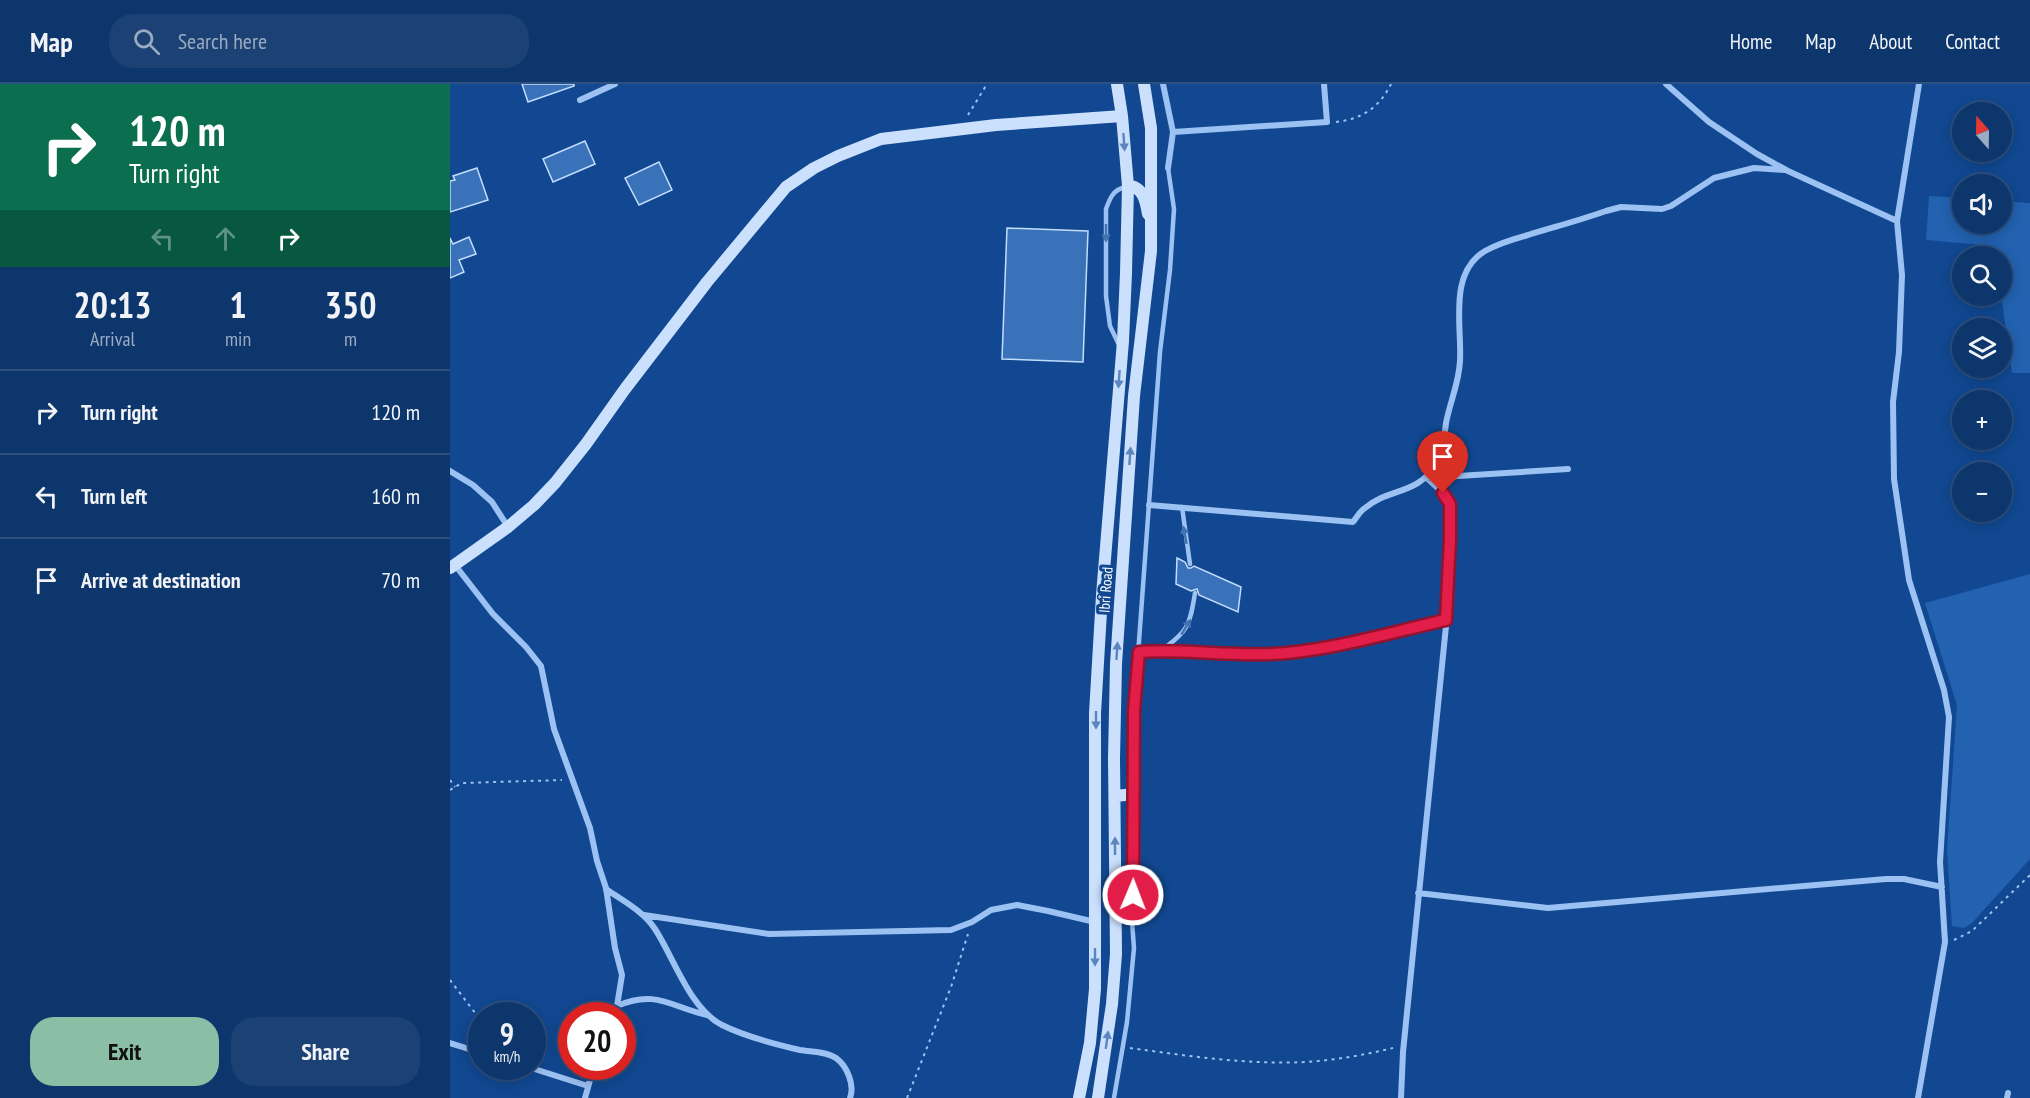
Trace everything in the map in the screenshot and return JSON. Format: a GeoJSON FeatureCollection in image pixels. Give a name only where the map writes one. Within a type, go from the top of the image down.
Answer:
{"type":"FeatureCollection","features":[{"type":"Feature","properties":{"kind":"main road","name":"Ibri Road"},"geometry":{"type":"LineString","coordinates":[[1079,1098],[1090,1043],[1095,989],[1095,713],[1126,273],[1128,186],[1117,84]]}},
{"type":"Feature","properties":{"kind":"main road","name":"Ibri Road"},"geometry":{"type":"LineString","coordinates":[[1098,1098],[1112,1004],[1116,954],[1116,664],[1134,396],[1151,251],[1151,128],[1144,84]]}},
{"type":"Feature","properties":{"kind":"main road"},"geometry":{"type":"LineString","coordinates":[[452,566],[508,527],[555,483],[707,282],[786,187],[838,156],[881,140],[996,125],[1122,116]]}},
{"type":"Feature","properties":{"kind":"main road"},"geometry":{"type":"LineString","coordinates":[[1128,186],[1138,189],[1144,198],[1151,251]]}},
{"type":"Feature","properties":{"kind":"main road"},"geometry":{"type":"LineString","coordinates":[[1115,796],[1135,794]]}},
{"type":"Feature","properties":{"kind":"street"},"geometry":{"type":"LineString","coordinates":[[580,100],[615,84]]}},
{"type":"Feature","properties":{"kind":"street"},"geometry":{"type":"LineString","coordinates":[[1162,84],[1173,132],[1168,168]]}},
{"type":"Feature","properties":{"kind":"street"},"geometry":{"type":"LineString","coordinates":[[1173,132],[1327,122],[1324,84]]}},
{"type":"Feature","properties":{"kind":"street"},"geometry":{"type":"LineString","coordinates":[[1666,84],[1709,122],[1757,154],[1788,171],[1897,221]]}},
{"type":"Feature","properties":{"kind":"street"},"geometry":{"type":"LineString","coordinates":[[1918,1098],[1945,942],[1941,848],[1948,707],[1909,580],[1894,467],[1893,402],[1899,352],[1902,275],[1897,221],[1919,84]]}},
{"type":"Feature","properties":{"kind":"street"},"geometry":{"type":"LineString","coordinates":[[1149,505],[1353,522],[1364,508],[1381,498],[1413,487],[1427,478],[1438,461],[1458,381],[1463,278],[1472,262],[1483,252],[1503,242],[1606,210],[1621,207],[1651,210],[1671,206],[1714,178],[1732,172],[1754,168],[1788,171]]}},
{"type":"Feature","properties":{"kind":"street"},"geometry":{"type":"LineString","coordinates":[[1427,478],[1568,469]]}},
{"type":"Feature","properties":{"kind":"street"},"geometry":{"type":"LineString","coordinates":[[450,471],[473,485],[492,502],[508,527]]}},
{"type":"Feature","properties":{"kind":"street"},"geometry":{"type":"LineString","coordinates":[[1401,1098],[1403,1046],[1446,620],[1450,539],[1450,504],[1443,493],[1427,478]]}},
{"type":"Feature","properties":{"kind":"street"},"geometry":{"type":"LineString","coordinates":[[452,566],[541,666],[554,729],[590,828],[606,888],[615,948],[622,975],[618,1002]]}},
{"type":"Feature","properties":{"kind":"street"},"geometry":{"type":"LineString","coordinates":[[1230,654],[1271,654],[1315,650],[1446,620]]}},
{"type":"Feature","properties":{"kind":"street"},"geometry":{"type":"LineString","coordinates":[[1418,892],[1548,908],[1886,879],[1904,879],[1942,887]]}},
{"type":"Feature","properties":{"kind":"street"},"geometry":{"type":"LineString","coordinates":[[606,888],[644,915],[655,928],[684,982],[707,1015]]}},
{"type":"Feature","properties":{"kind":"street"},"geometry":{"type":"LineString","coordinates":[[644,915],[769,934],[951,930],[972,922],[991,910],[1017,905],[1048,910],[1095,923]]}},
{"type":"Feature","properties":{"kind":"street"},"geometry":{"type":"LineString","coordinates":[[629,1002],[638,999],[655,999],[707,1015],[720,1024],[743,1034],[835,1057],[841,1063],[851,1082],[850,1098]]}},
{"type":"Feature","properties":{"kind":"street"},"geometry":{"type":"LineString","coordinates":[[450,1043],[468,1049]]}},
{"type":"Feature","properties":{"kind":"street"},"geometry":{"type":"LineString","coordinates":[[546,1073],[588,1086]]}},
{"type":"Feature","properties":{"kind":"street"},"geometry":{"type":"LineString","coordinates":[[585,1098],[590,1080]]}},
{"type":"Feature","properties":{"kind":"lane"},"geometry":{"type":"LineString","coordinates":[[1114,1098],[1127,1022],[1134,948],[1132,922],[1134,710],[1160,352],[1171,260],[1174,209],[1168,168]]}},
{"type":"Feature","properties":{"kind":"lane"},"geometry":{"type":"LineString","coordinates":[[1122,352],[1110,326],[1106,296],[1106,208],[1111,196],[1118,189],[1128,186]]}},
{"type":"Feature","properties":{"kind":"lane"},"geometry":{"type":"LineString","coordinates":[[1182,507],[1190,564]]}},
{"type":"Feature","properties":{"kind":"lane"},"geometry":{"type":"LineString","coordinates":[[1160,651],[1184,633],[1191,618],[1195,593]]}},
{"type":"Feature","properties":{"kind":"lane"},"geometry":{"type":"LineString","coordinates":[[1139,652],[1230,654]]}},
{"type":"Feature","properties":{"kind":"path"},"geometry":{"type":"LineString","coordinates":[[968,116],[987,84]]}},
{"type":"Feature","properties":{"kind":"path"},"geometry":{"type":"LineString","coordinates":[[1327,122],[1354,118],[1368,113],[1377,105],[1391,84]]}},
{"type":"Feature","properties":{"kind":"path"},"geometry":{"type":"LineString","coordinates":[[450,780],[455,787]]}},
{"type":"Feature","properties":{"kind":"path"},"geometry":{"type":"LineString","coordinates":[[450,790],[462,783],[573,780]]}},
{"type":"Feature","properties":{"kind":"path"},"geometry":{"type":"LineString","coordinates":[[1945,942],[1960,939],[1972,931],[2030,875]]}},
{"type":"Feature","properties":{"kind":"path"},"geometry":{"type":"LineString","coordinates":[[907,1098],[951,987],[972,922]]}},
{"type":"Feature","properties":{"kind":"path"},"geometry":{"type":"LineString","coordinates":[[450,981],[468,1004]]}},
{"type":"Feature","properties":{"kind":"path"},"geometry":{"type":"LineString","coordinates":[[1122,1047],[1223,1059],[1305,1062],[1352,1057],[1403,1046]]}},
{"type":"Feature","properties":{"kind":"shaded area"},"geometry":{"type":"Polygon","coordinates":[[[1929,196],[1952,197],[1952,234],[2012,234],[2012,202],[2030,203],[2030,373],[2012,373],[2012,318],[2004,318],[2003,306],[2012,306],[2012,246],[1926,240],[1929,196]]]}},
{"type":"Feature","properties":{"kind":"shaded area"},"geometry":{"type":"Polygon","coordinates":[[[2030,574],[2030,859],[1971,924],[1964,928],[1952,926],[1947,850],[1957,705],[1925,603],[2030,574]]]}},
{"type":"Feature","properties":{"kind":"building"},"geometry":{"type":"Polygon","coordinates":[[[522,84],[574,84],[574,86],[528,102],[522,84]]]}},
{"type":"Feature","properties":{"kind":"building"},"geometry":{"type":"Polygon","coordinates":[[[585,141],[595,164],[553,182],[543,159],[585,141]]]}},
{"type":"Feature","properties":{"kind":"building"},"geometry":{"type":"Polygon","coordinates":[[[659,162],[672,190],[639,205],[625,178],[659,162]]]}},
{"type":"Feature","properties":{"kind":"building"},"geometry":{"type":"Polygon","coordinates":[[[477,168],[488,200],[450,212],[450,181],[455,180],[453,176],[477,168]]]}},
{"type":"Feature","properties":{"kind":"building"},"geometry":{"type":"Polygon","coordinates":[[[1007,228],[1088,231],[1083,362],[1002,359],[1007,228]]]}},
{"type":"Feature","properties":{"kind":"building"},"geometry":{"type":"Polygon","coordinates":[[[469,237],[476,254],[459,260],[464,272],[450,278],[450,238],[453,244],[469,237]]]}},
{"type":"Feature","properties":{"kind":"building"},"geometry":{"type":"Polygon","coordinates":[[[1177,558],[1185,562],[1188,568],[1194,566],[1241,587],[1238,612],[1199,595],[1197,589],[1191,591],[1176,584],[1177,558]]]}},
{"type":"Feature","properties":{"kind":"route"},"geometry":{"type":"LineString","coordinates":[[1133,895],[1134,710],[1139,652],[1230,654],[1301,652],[1446,620],[1450,504],[1443,493]]}}]}
